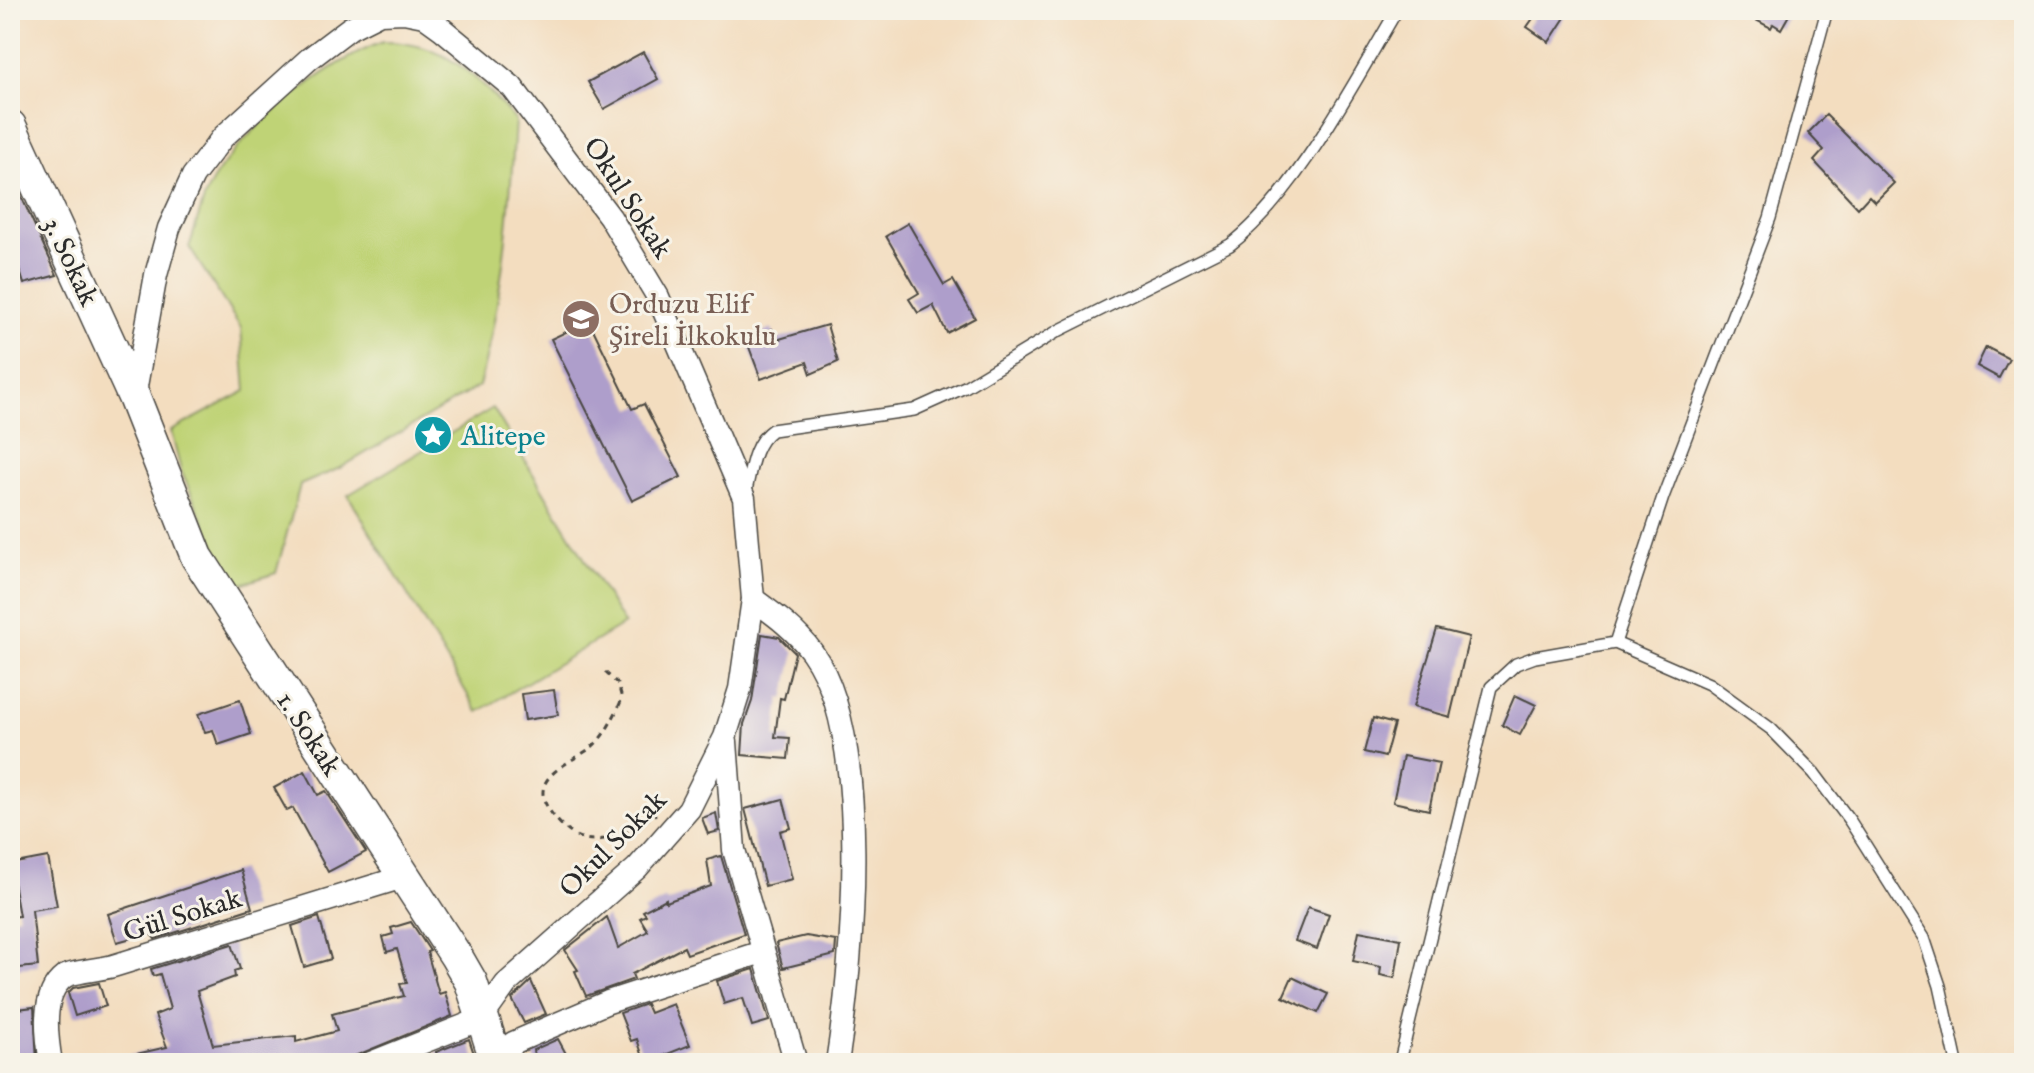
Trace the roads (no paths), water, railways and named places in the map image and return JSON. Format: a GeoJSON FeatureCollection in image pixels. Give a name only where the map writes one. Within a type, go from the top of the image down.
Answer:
{"type":"FeatureCollection","features":[{"type":"Feature","properties":{"kind":"street","name":"Okul Sokak"},"geometry":{"type":"LineString","coordinates":[[134,397],[156,275],[169,228],[193,176],[223,137],[266,95],[350,28],[380,13],[424,13],[512,87],[610,217],[658,297],[744,498],[753,599],[740,689],[725,737],[689,809],[637,868],[506,984],[481,1019]]}},
{"type":"Feature","properties":{"kind":"street","name":"3. Sokak"},"geometry":{"type":"LineString","coordinates":[[10,126],[134,397]]}},
{"type":"Feature","properties":{"kind":"street","name":"1. Sokak"},"geometry":{"type":"LineString","coordinates":[[134,397],[197,557],[403,877],[433,917],[471,982],[481,1019],[500,1063]]}},
{"type":"Feature","properties":{"kind":"street"},"geometry":{"type":"LineString","coordinates":[[753,599],[791,627],[814,654],[829,686],[841,728],[853,846],[837,1063]]}},
{"type":"Feature","properties":{"kind":"street"},"geometry":{"type":"LineString","coordinates":[[725,737],[734,850],[796,1063]]}},
{"type":"Feature","properties":{"kind":"street","name":"Gül Sokak"},"geometry":{"type":"LineString","coordinates":[[51,1063],[49,1006],[55,988],[65,976],[113,966],[403,877]]}},
{"type":"Feature","properties":{"kind":"street"},"geometry":{"type":"LineString","coordinates":[[500,1063],[513,1043],[608,1002],[762,952]]}},
{"type":"Feature","properties":{"kind":"street"},"geometry":{"type":"LineString","coordinates":[[371,1063],[481,1019]]}},
{"type":"Feature","properties":{"kind":"lane"},"geometry":{"type":"LineString","coordinates":[[744,498],[756,449],[762,437],[772,430],[914,410],[965,387],[1058,331],[1230,245],[1255,223],[1287,185],[1397,10]]}},
{"type":"Feature","properties":{"kind":"lane"},"geometry":{"type":"LineString","coordinates":[[1615,643],[1663,497],[1718,363],[1770,218],[1827,10]]}},
{"type":"Feature","properties":{"kind":"lane"},"geometry":{"type":"LineString","coordinates":[[1400,1061],[1491,687],[1516,664],[1535,657],[1615,643],[1709,684],[1771,729],[1814,773],[1850,821],[1924,938],[1940,986],[1957,1063]]}},
{"type":"Feature","properties":{"kind":"place","name":"Orduzu Elif Şireli İlkokulu"},"geometry":{"type":"Point","coordinates":[581,319]}},
{"type":"Feature","properties":{"kind":"place","name":"Alitepe"},"geometry":{"type":"Point","coordinates":[433,435]}}]}
